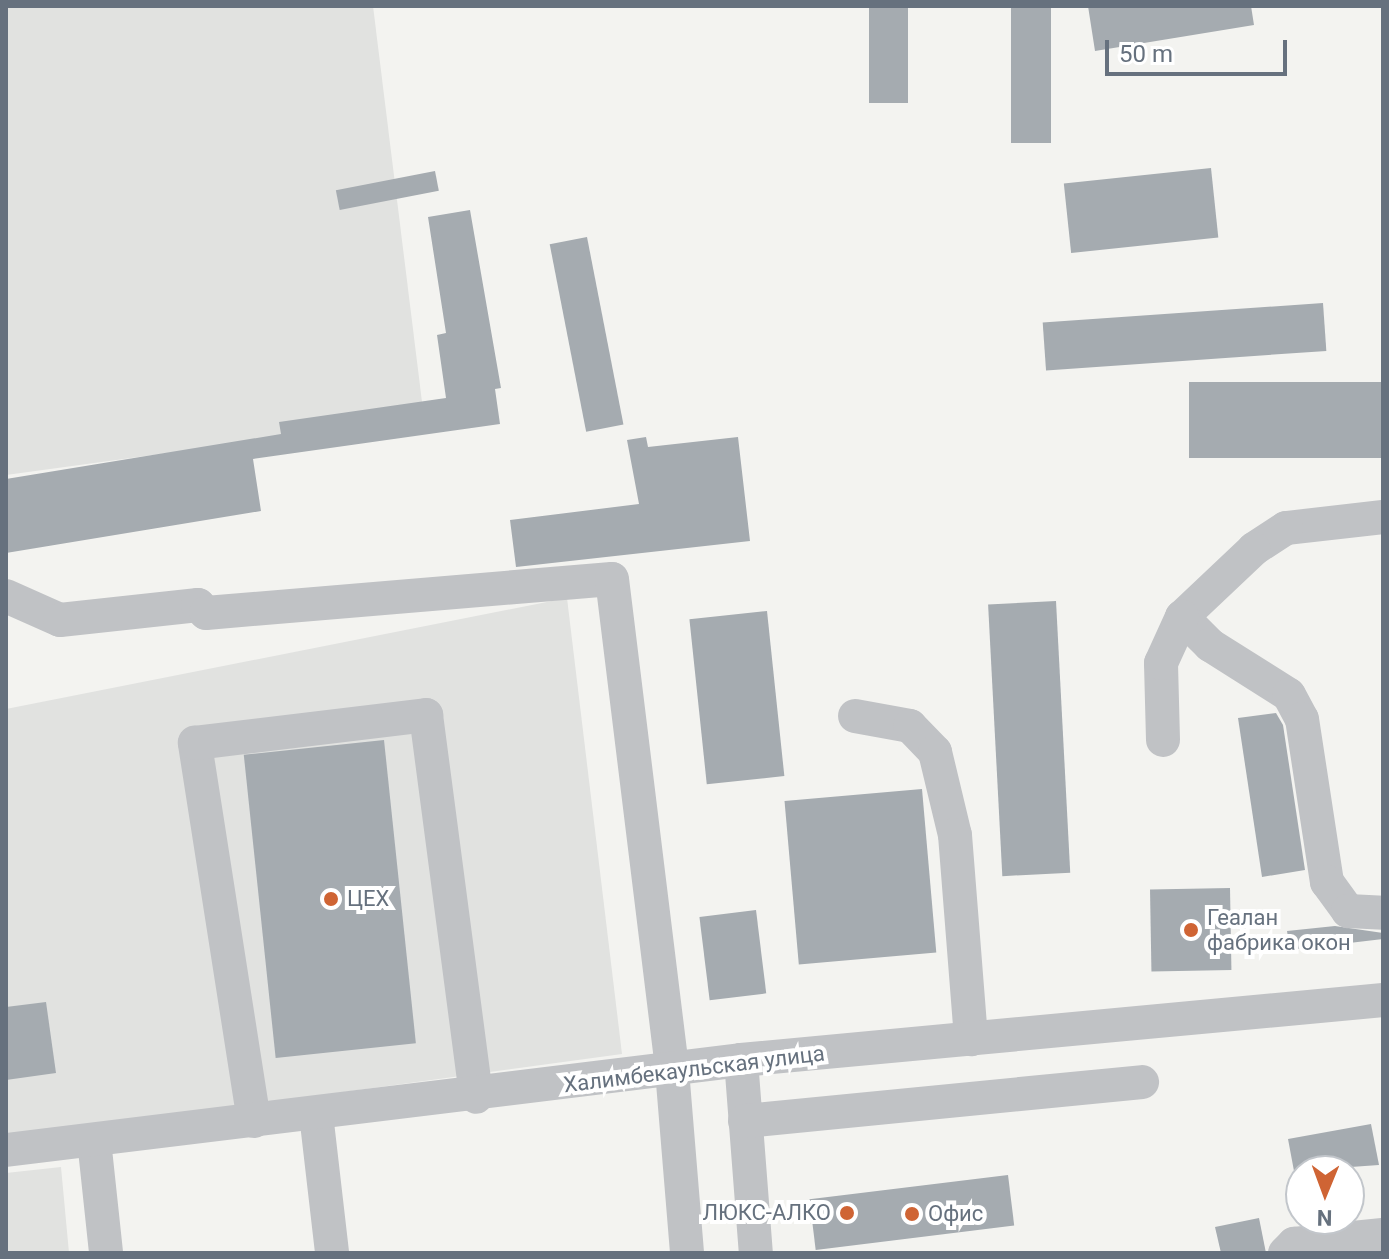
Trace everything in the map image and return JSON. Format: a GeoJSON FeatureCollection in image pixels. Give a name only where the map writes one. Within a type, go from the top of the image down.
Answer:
{"type":"FeatureCollection","features":[{"type":"Feature","properties":{"kind":"street"},"geometry":{"type":"LineString","coordinates":[[1163,740],[1161,663],[1182,617],[1254,549],[1286,528],[1383,517]]}},
{"type":"Feature","properties":{"kind":"street"},"geometry":{"type":"LineString","coordinates":[[6,596],[60,620],[198,605],[206,613],[612,579],[672,1070],[687,1253]]}},
{"type":"Feature","properties":{"kind":"street"},"geometry":{"type":"LineString","coordinates":[[1182,617],[1210,645],[1289,695],[1302,719],[1327,882],[1348,911],[1383,913]]}},
{"type":"Feature","properties":{"kind":"street"},"geometry":{"type":"LineString","coordinates":[[254,1121],[195,743],[426,715],[476,1097]]}},
{"type":"Feature","properties":{"kind":"street"},"geometry":{"type":"LineString","coordinates":[[855,716],[910,726],[935,752],[955,835],[971,1039]]}},
{"type":"Feature","properties":{"kind":"street","name":"Халимбекаульская улица"},"geometry":{"type":"LineString","coordinates":[[6,1150],[476,1097],[741,1060],[1383,1000]]}},
{"type":"Feature","properties":{"kind":"street"},"geometry":{"type":"LineString","coordinates":[[741,1060],[756,1253]]}},
{"type":"Feature","properties":{"kind":"street"},"geometry":{"type":"LineString","coordinates":[[745,1121],[1142,1082]]}},
{"type":"Feature","properties":{"kind":"street"},"geometry":{"type":"LineString","coordinates":[[316,1114],[332,1253]]}},
{"type":"Feature","properties":{"kind":"street"},"geometry":{"type":"LineString","coordinates":[[94,1140],[106,1253]]}},
{"type":"Feature","properties":{"kind":"street"},"geometry":{"type":"LineString","coordinates":[[1285,1253],[1294,1244],[1383,1235]]}},
{"type":"Feature","properties":{"kind":"shaded area"},"geometry":{"type":"Polygon","coordinates":[[[6,6],[373,6],[424,418],[6,475],[6,6]]]}},
{"type":"Feature","properties":{"kind":"shaded area"},"geometry":{"type":"Polygon","coordinates":[[[567,598],[622,1054],[6,1138],[6,709],[567,598]]]}},
{"type":"Feature","properties":{"kind":"shaded area"},"geometry":{"type":"Polygon","coordinates":[[[61,1167],[69,1253],[6,1253],[6,1173],[61,1167]]]}},
{"type":"Feature","properties":{"kind":"building"},"geometry":{"type":"Polygon","coordinates":[[[869,6],[908,6],[908,103],[869,103],[869,6]]]}},
{"type":"Feature","properties":{"kind":"building"},"geometry":{"type":"Polygon","coordinates":[[[1011,6],[1051,6],[1051,143],[1011,143],[1011,6]]]}},
{"type":"Feature","properties":{"kind":"building"},"geometry":{"type":"Polygon","coordinates":[[[1088,6],[1251,6],[1254,25],[1095,51],[1088,6]]]}},
{"type":"Feature","properties":{"kind":"building"},"geometry":{"type":"Polygon","coordinates":[[[1211,168],[1218,238],[1071,253],[1064,183],[1211,168]]]}},
{"type":"Feature","properties":{"kind":"building"},"geometry":{"type":"Polygon","coordinates":[[[435,171],[439,191],[340,210],[336,190],[435,171]]]}},
{"type":"Feature","properties":{"kind":"building"},"geometry":{"type":"Polygon","coordinates":[[[470,210],[501,388],[495,389],[500,424],[253,459],[261,511],[6,553],[6,479],[281,434],[279,422],[446,398],[437,335],[446,333],[428,217],[470,210]]]}},
{"type":"Feature","properties":{"kind":"building"},"geometry":{"type":"Polygon","coordinates":[[[587,237],[623,424],[586,432],[550,244],[587,237]]]}},
{"type":"Feature","properties":{"kind":"building"},"geometry":{"type":"Polygon","coordinates":[[[1323,303],[1326,351],[1046,370],[1043,323],[1323,303]]]}},
{"type":"Feature","properties":{"kind":"building"},"geometry":{"type":"Polygon","coordinates":[[[1189,382],[1383,382],[1383,458],[1189,458],[1189,382]]]}},
{"type":"Feature","properties":{"kind":"building"},"geometry":{"type":"Polygon","coordinates":[[[646,437],[648,447],[738,437],[750,541],[516,567],[510,520],[639,504],[627,440],[646,437]]]}},
{"type":"Feature","properties":{"kind":"building"},"geometry":{"type":"Polygon","coordinates":[[[1056,601],[1070,873],[1002,876],[988,605],[1056,601]]]}},
{"type":"Feature","properties":{"kind":"building"},"geometry":{"type":"Polygon","coordinates":[[[767,611],[784,776],[707,784],[689,619],[767,611]]]}},
{"type":"Feature","properties":{"kind":"building"},"geometry":{"type":"Polygon","coordinates":[[[1276,713],[1283,725],[1305,870],[1262,877],[1238,718],[1276,713]]]}},
{"type":"Feature","properties":{"kind":"building","name":"ЦЕХ"},"geometry":{"type":"Polygon","coordinates":[[[384,740],[416,1043],[276,1058],[244,755],[384,740]]]}},
{"type":"Feature","properties":{"kind":"building"},"geometry":{"type":"Polygon","coordinates":[[[922,789],[936,952],[799,964],[785,801],[922,789]]]}},
{"type":"Feature","properties":{"kind":"building","name":"Геалан фабрика окон"},"geometry":{"type":"Polygon","coordinates":[[[1230,888],[1231,970],[1151,971],[1150,889],[1230,888]]]}},
{"type":"Feature","properties":{"kind":"building"},"geometry":{"type":"Polygon","coordinates":[[[756,910],[766,993],[710,1000],[699,917],[756,910]]]}},
{"type":"Feature","properties":{"kind":"building"},"geometry":{"type":"Polygon","coordinates":[[[1335,926],[1383,933],[1383,939],[1290,950],[1287,931],[1335,926]]]}},
{"type":"Feature","properties":{"kind":"building"},"geometry":{"type":"Polygon","coordinates":[[[46,1002],[56,1073],[6,1080],[6,1007],[46,1002]]]}},
{"type":"Feature","properties":{"kind":"building"},"geometry":{"type":"Polygon","coordinates":[[[1371,1124],[1379,1165],[1365,1166],[1365,1155],[1291,1155],[1288,1139],[1371,1124]]]}},
{"type":"Feature","properties":{"kind":"building","name":"Офис"},"geometry":{"type":"Polygon","coordinates":[[[1008,1175],[1014,1226],[816,1250],[809,1199],[1008,1175]]]}},
{"type":"Feature","properties":{"kind":"building"},"geometry":{"type":"Polygon","coordinates":[[[1259,1218],[1266,1253],[1221,1253],[1215,1227],[1259,1218]]]}},
{"type":"Feature","properties":{"kind":"place","name":"ЦЕХ"},"geometry":{"type":"Point","coordinates":[331,899]}},
{"type":"Feature","properties":{"kind":"place","name":"Геалан фабрика окон"},"geometry":{"type":"Point","coordinates":[1191,930]}},
{"type":"Feature","properties":{"kind":"place","name":"ЛЮКС-АЛКО"},"geometry":{"type":"Point","coordinates":[847,1213]}},
{"type":"Feature","properties":{"kind":"place","name":"Офис"},"geometry":{"type":"Point","coordinates":[912,1214]}}]}
